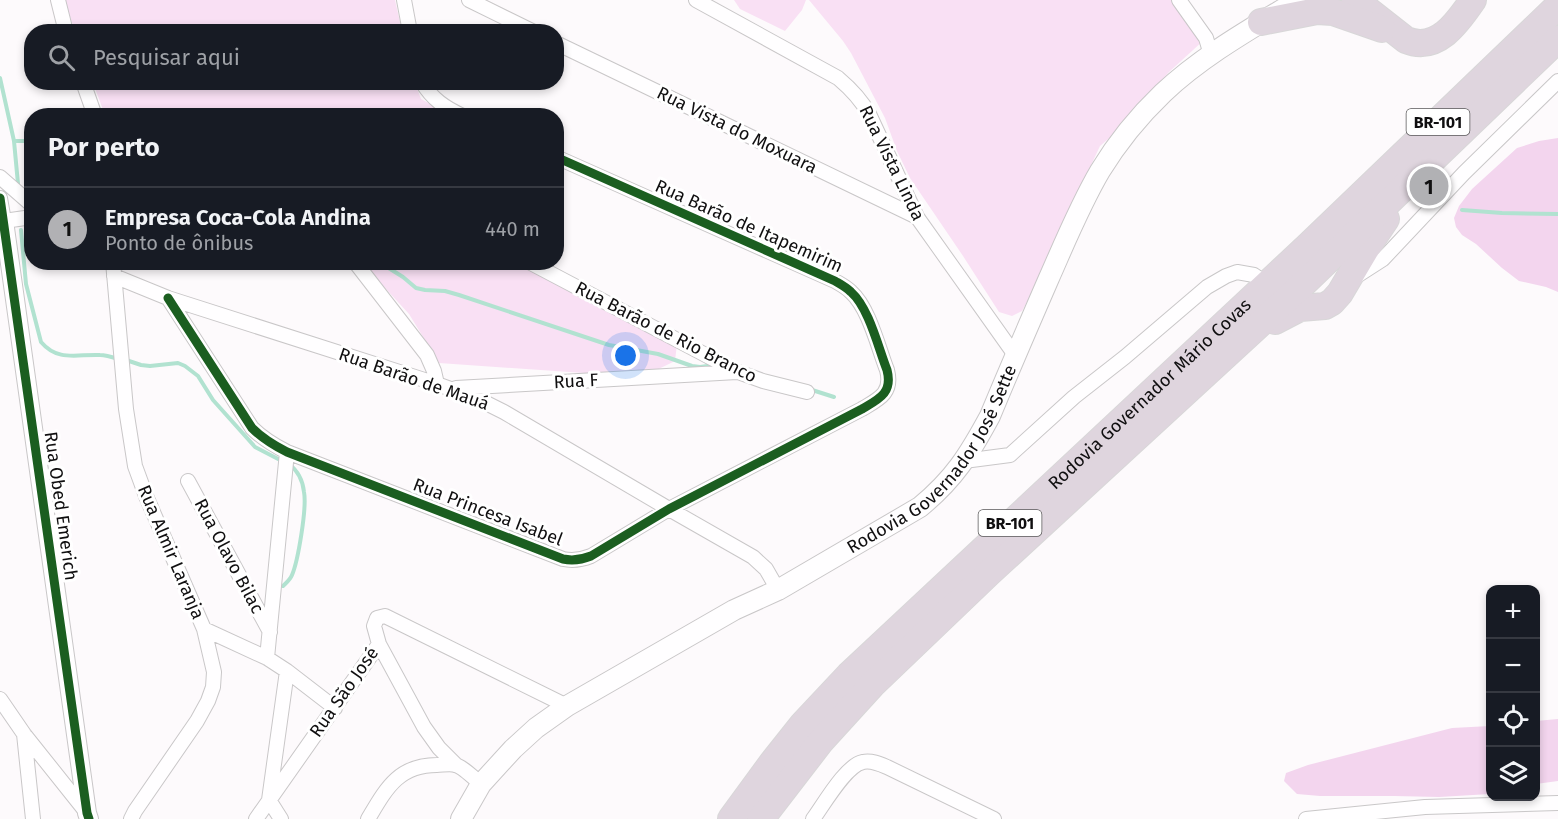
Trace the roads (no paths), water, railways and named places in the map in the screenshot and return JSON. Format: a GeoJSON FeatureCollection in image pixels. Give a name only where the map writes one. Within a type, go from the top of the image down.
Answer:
{"type":"FeatureCollection","features":[{"type":"Feature","properties":{"kind":"highway"},"geometry":{"type":"LineString","coordinates":[[1355,0],[1411,42],[1424,43],[1438,39],[1455,26],[1473,0]]}},
{"type":"Feature","properties":{"kind":"highway"},"geometry":{"type":"LineString","coordinates":[[1386,0],[1396,32]]}},
{"type":"Feature","properties":{"kind":"highway","name":"Rodovia Governador Mário Covas"},"geometry":{"type":"LineString","coordinates":[[731,819],[803,724],[849,675],[1308,246],[1513,49],[1540,2]]}},
{"type":"Feature","properties":{"kind":"highway"},"geometry":{"type":"LineString","coordinates":[[1261,22],[1317,11],[1333,12],[1396,32]]}},
{"type":"Feature","properties":{"kind":"highway"},"geometry":{"type":"LineString","coordinates":[[1492,102],[1500,85],[1558,27]]}},
{"type":"Feature","properties":{"kind":"highway","name":"Rodovia Governador Mário Covas"},"geometry":{"type":"LineString","coordinates":[[761,819],[821,741],[872,685],[989,573],[1226,356],[1307,296],[1419,172],[1558,39]]}},
{"type":"Feature","properties":{"kind":"highway"},"geometry":{"type":"LineString","coordinates":[[1308,246],[1299,274],[1307,296],[1325,306],[1332,302],[1347,282],[1374,254],[1394,205],[1419,172]]}},
{"type":"Feature","properties":{"kind":"main road","name":"Rodovia Governador José Sette"},"geometry":{"type":"LineString","coordinates":[[461,819],[481,784],[513,749],[567,706],[734,610],[778,590],[920,507],[940,490],[975,444],[990,416],[1074,223],[1100,171],[1133,125],[1190,70],[1298,0]]}},
{"type":"Feature","properties":{"kind":"street"},"geometry":{"type":"LineString","coordinates":[[58,0],[64,24]]}},
{"type":"Feature","properties":{"kind":"street"},"geometry":{"type":"LineString","coordinates":[[404,0],[408,24]]}},
{"type":"Feature","properties":{"kind":"street"},"geometry":{"type":"LineString","coordinates":[[469,0],[518,24]]}},
{"type":"Feature","properties":{"kind":"street","name":"Rua Vista Linda"},"geometry":{"type":"LineString","coordinates":[[696,0],[838,78],[852,89],[869,114],[917,217],[1015,355]]}},
{"type":"Feature","properties":{"kind":"street"},"geometry":{"type":"LineString","coordinates":[[1179,0],[1206,38],[1211,55]]}},
{"type":"Feature","properties":{"kind":"street","name":"Rua Vista do Moxuara"},"geometry":{"type":"LineString","coordinates":[[564,47],[917,217]]}},
{"type":"Feature","properties":{"kind":"street"},"geometry":{"type":"LineString","coordinates":[[1374,254],[1464,174],[1558,81]]}},
{"type":"Feature","properties":{"kind":"street"},"geometry":{"type":"LineString","coordinates":[[86,90],[92,108]]}},
{"type":"Feature","properties":{"kind":"street"},"geometry":{"type":"LineString","coordinates":[[427,90],[446,108]]}},
{"type":"Feature","properties":{"kind":"street","name":"Rua Barão de Itapemirim"},"geometry":{"type":"LineString","coordinates":[[564,161],[835,281],[849,290],[859,300],[865,311],[887,370],[888,386],[879,399]]}},
{"type":"Feature","properties":{"kind":"street"},"geometry":{"type":"LineString","coordinates":[[0,177],[24,198]]}},
{"type":"Feature","properties":{"kind":"street","name":"Rua Obed Emerich"},"geometry":{"type":"LineString","coordinates":[[0,198],[88,816]]}},
{"type":"Feature","properties":{"kind":"street"},"geometry":{"type":"LineString","coordinates":[[2,222],[24,218]]}},
{"type":"Feature","properties":{"kind":"street","name":"Rua Almir Laranja"},"geometry":{"type":"LineString","coordinates":[[113,270],[127,418],[135,466],[204,629],[214,672],[213,687],[197,721],[135,811],[132,819]]}},
{"type":"Feature","properties":{"kind":"street","name":"Rua Barão de Mauá"},"geometry":{"type":"LineString","coordinates":[[115,270],[168,298],[437,384],[504,412],[753,557],[766,569],[778,590]]}},
{"type":"Feature","properties":{"kind":"street"},"geometry":{"type":"LineString","coordinates":[[361,270],[427,355],[437,384]]}},
{"type":"Feature","properties":{"kind":"street","name":"Rua Barão de Rio Branco"},"geometry":{"type":"LineString","coordinates":[[544,270],[738,372],[807,392]]}},
{"type":"Feature","properties":{"kind":"street"},"geometry":{"type":"LineString","coordinates":[[963,461],[1010,455],[1074,397],[1207,287],[1237,272],[1254,275],[1267,284]]}},
{"type":"Feature","properties":{"kind":"street","name":"Rua Princesa Isabel"},"geometry":{"type":"LineString","coordinates":[[168,298],[252,428],[262,439],[287,452],[572,561],[591,556],[669,509],[879,399]]}},
{"type":"Feature","properties":{"kind":"street","name":"Rua F"},"geometry":{"type":"LineString","coordinates":[[451,389],[738,372]]}},
{"type":"Feature","properties":{"kind":"street"},"geometry":{"type":"LineString","coordinates":[[267,658],[287,452]]}},
{"type":"Feature","properties":{"kind":"street","name":"Rua Olavo Bilac"},"geometry":{"type":"LineString","coordinates":[[188,481],[270,632]]}},
{"type":"Feature","properties":{"kind":"street","name":"Rua São José"},"geometry":{"type":"LineString","coordinates":[[256,819],[379,644],[374,626],[377,618],[385,616],[567,706]]}},
{"type":"Feature","properties":{"kind":"street"},"geometry":{"type":"LineString","coordinates":[[204,629],[267,658],[334,708]]}},
{"type":"Feature","properties":{"kind":"street"},"geometry":{"type":"LineString","coordinates":[[379,644],[424,727],[439,748],[456,765],[481,784]]}},
{"type":"Feature","properties":{"kind":"street"},"geometry":{"type":"LineString","coordinates":[[281,819],[269,800],[287,671]]}},
{"type":"Feature","properties":{"kind":"street"},"geometry":{"type":"LineString","coordinates":[[0,699],[24,734],[88,816]]}},
{"type":"Feature","properties":{"kind":"street"},"geometry":{"type":"LineString","coordinates":[[24,734],[33,819]]}},
{"type":"Feature","properties":{"kind":"street"},"geometry":{"type":"LineString","coordinates":[[813,819],[847,771],[864,762],[887,767],[994,819]]}},
{"type":"Feature","properties":{"kind":"street"},"geometry":{"type":"LineString","coordinates":[[368,819],[383,794],[404,772],[417,767],[456,765]]}},
{"type":"Feature","properties":{"kind":"street"},"geometry":{"type":"LineString","coordinates":[[1306,819],[1425,807],[1558,803]]}},
{"type":"Feature","properties":{"kind":"waterway"},"geometry":{"type":"LineString","coordinates":[[0,78],[14,141],[18,184]]}},
{"type":"Feature","properties":{"kind":"waterway"},"geometry":{"type":"LineString","coordinates":[[14,141],[24,141]]}},
{"type":"Feature","properties":{"kind":"waterway"},"geometry":{"type":"LineString","coordinates":[[1462,210],[1558,214]]}},
{"type":"Feature","properties":{"kind":"waterway"},"geometry":{"type":"LineString","coordinates":[[21,230],[24,262]]}},
{"type":"Feature","properties":{"kind":"waterway"},"geometry":{"type":"LineString","coordinates":[[25,270],[26,284],[41,342],[47,348],[61,355],[102,355],[118,359]]}},
{"type":"Feature","properties":{"kind":"waterway"},"geometry":{"type":"LineString","coordinates":[[392,270],[416,288],[459,295],[609,345],[658,354],[692,366],[715,365]]}},
{"type":"Feature","properties":{"kind":"waterway"},"geometry":{"type":"LineString","coordinates":[[126,360],[150,366],[178,363],[185,366],[198,376],[213,400],[255,447],[282,461]]}},
{"type":"Feature","properties":{"kind":"waterway"},"geometry":{"type":"LineString","coordinates":[[809,389],[834,397]]}},
{"type":"Feature","properties":{"kind":"waterway"},"geometry":{"type":"LineString","coordinates":[[283,586],[290,578],[294,568],[305,500],[302,484],[297,473],[289,464]]}},
{"type":"Feature","properties":{"kind":"place","name":"Empresa Coca-Cola Andina"},"geometry":{"type":"Point","coordinates":[1429,186]}}]}
